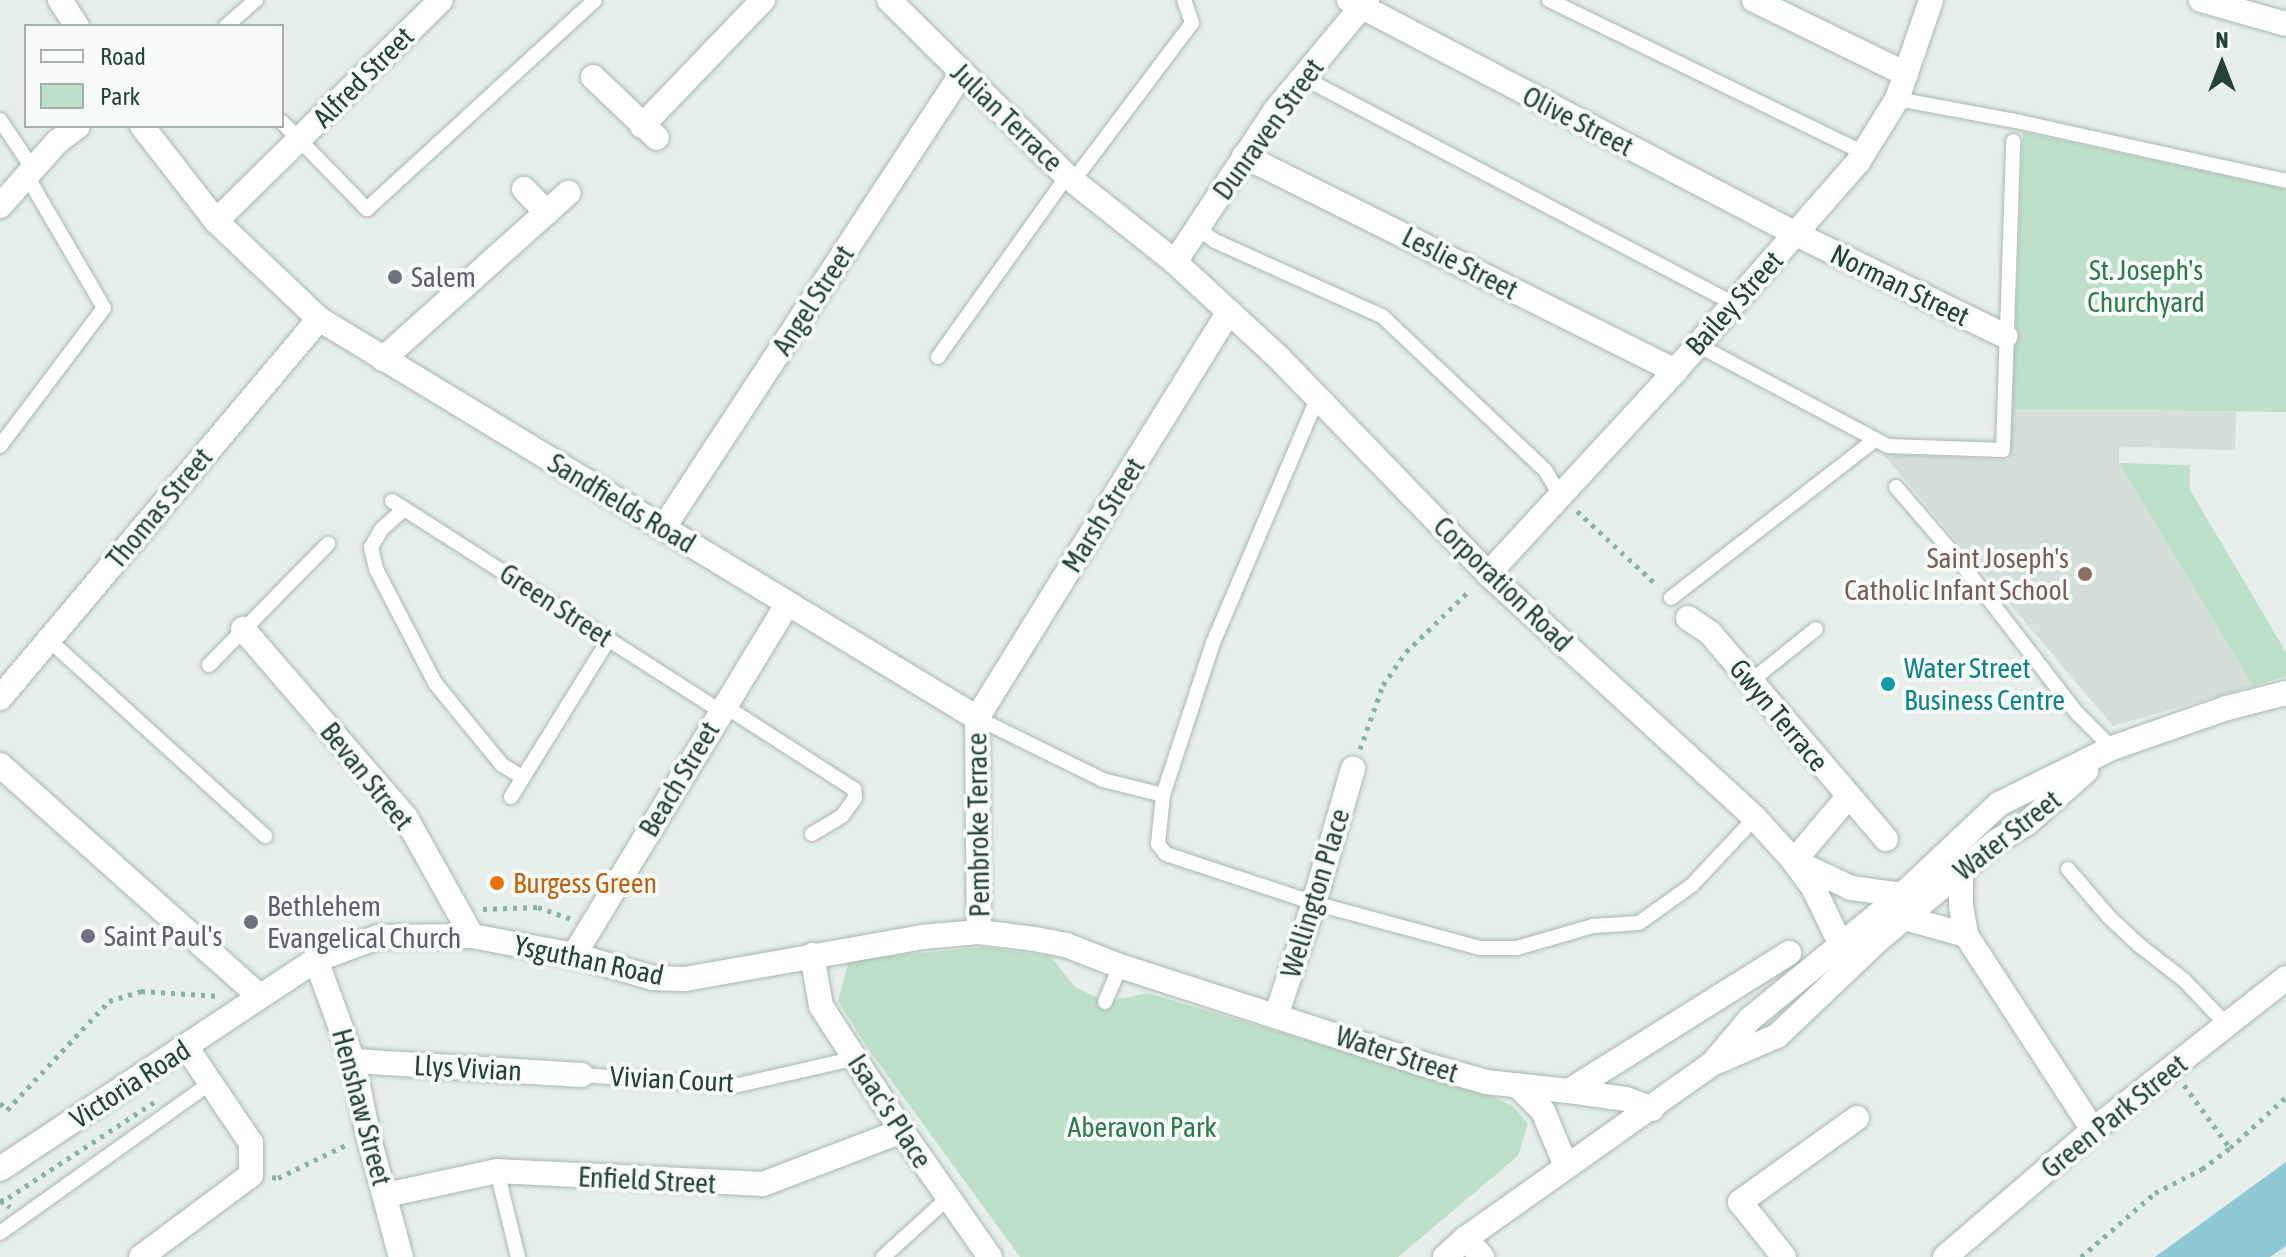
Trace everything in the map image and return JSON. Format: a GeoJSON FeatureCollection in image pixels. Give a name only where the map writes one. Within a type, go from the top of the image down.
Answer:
{"type":"FeatureCollection","features":[{"type":"Feature","properties":{"kind":"street"},"geometry":{"type":"LineString","coordinates":[[60,0],[76,24]]}},
{"type":"Feature","properties":{"kind":"street","name":"Alfred Street"},"geometry":{"type":"LineString","coordinates":[[216,221],[441,0]]}},
{"type":"Feature","properties":{"kind":"street"},"geometry":{"type":"LineString","coordinates":[[593,77],[650,132],[763,0]]}},
{"type":"Feature","properties":{"kind":"street","name":"Julian Terrace"},"geometry":{"type":"LineString","coordinates":[[889,0],[1070,178],[1130,227]]}},
{"type":"Feature","properties":{"kind":"street"},"geometry":{"type":"LineString","coordinates":[[1754,0],[1906,74]]}},
{"type":"Feature","properties":{"kind":"street","name":"Bailey Street"},"geometry":{"type":"LineString","coordinates":[[1488,574],[1675,371],[1864,153],[1897,99],[1931,0]]}},
{"type":"Feature","properties":{"kind":"street"},"geometry":{"type":"LineString","coordinates":[[2201,0],[2286,24]]}},
{"type":"Feature","properties":{"kind":"street","name":"Dunraven Street"},"geometry":{"type":"LineString","coordinates":[[1175,262],[1244,156],[1359,3]]}},
{"type":"Feature","properties":{"kind":"street","name":"Olive Street"},"geometry":{"type":"LineString","coordinates":[[1359,3],[1796,234]]}},
{"type":"Feature","properties":{"kind":"street","name":"Angel Street"},"geometry":{"type":"LineString","coordinates":[[664,527],[962,73]]}},
{"type":"Feature","properties":{"kind":"street"},"geometry":{"type":"LineString","coordinates":[[0,206],[57,142],[75,128]]}},
{"type":"Feature","properties":{"kind":"street","name":"Sandfields Road"},"geometry":{"type":"LineString","coordinates":[[144,128],[216,221],[319,319],[977,718]]}},
{"type":"Feature","properties":{"kind":"street","name":"Leslie Street"},"geometry":{"type":"LineString","coordinates":[[1244,156],[1675,371]]}},
{"type":"Feature","properties":{"kind":"street"},"geometry":{"type":"LineString","coordinates":[[524,189],[547,213]]}},
{"type":"Feature","properties":{"kind":"street"},"geometry":{"type":"LineString","coordinates":[[383,359],[568,193]]}},
{"type":"Feature","properties":{"kind":"street","name":"Corporation Road"},"geometry":{"type":"LineString","coordinates":[[1130,227],[1175,262],[1229,312],[1488,574],[1755,818],[1794,861],[1966,935]]}},
{"type":"Feature","properties":{"kind":"street","name":"Norman Street"},"geometry":{"type":"LineString","coordinates":[[1796,234],[2005,336]]}},
{"type":"Feature","properties":{"kind":"street","name":"Marsh Street"},"geometry":{"type":"LineString","coordinates":[[977,718],[1229,312]]}},
{"type":"Feature","properties":{"kind":"street","name":"Thomas Street"},"geometry":{"type":"LineString","coordinates":[[0,698],[319,319]]}},
{"type":"Feature","properties":{"kind":"street","name":"Beach Street"},"geometry":{"type":"LineString","coordinates":[[574,955],[787,604]]}},
{"type":"Feature","properties":{"kind":"street","name":"Gwyn Terrace"},"geometry":{"type":"LineString","coordinates":[[1688,618],[1716,627],[1751,681],[1847,798],[1886,839]]}},
{"type":"Feature","properties":{"kind":"street","name":"Bevan Street"},"geometry":{"type":"LineString","coordinates":[[243,629],[406,818],[472,936]]}},
{"type":"Feature","properties":{"kind":"street","name":"Water Street"},"geometry":{"type":"LineString","coordinates":[[1713,1063],[1777,1036],[1878,940],[1903,906],[1999,804],[2112,748],[2227,708],[2286,693]]}},
{"type":"Feature","properties":{"kind":"street","name":"Pembroke Terrace"},"geometry":{"type":"LineString","coordinates":[[977,718],[979,932]]}},
{"type":"Feature","properties":{"kind":"street","name":"Water Street"},"geometry":{"type":"LineString","coordinates":[[1445,1257],[1466,1238],[1713,1063],[1750,1019],[1840,943],[1961,871],[1997,841],[2027,823],[2112,748]]}},
{"type":"Feature","properties":{"kind":"street"},"geometry":{"type":"LineString","coordinates":[[0,765],[260,997]]}},
{"type":"Feature","properties":{"kind":"street","name":"Wellington Place"},"geometry":{"type":"LineString","coordinates":[[1276,1016],[1314,903],[1353,769]]}},
{"type":"Feature","properties":{"kind":"street","name":"Gwyn Terrace"},"geometry":{"type":"LineString","coordinates":[[1794,861],[1847,798]]}},
{"type":"Feature","properties":{"kind":"street"},"geometry":{"type":"LineString","coordinates":[[1794,861],[1814,889],[1840,943],[1878,940]]}},
{"type":"Feature","properties":{"kind":"street"},"geometry":{"type":"LineString","coordinates":[[1961,871],[1961,906],[1966,935],[2093,1130]]}},
{"type":"Feature","properties":{"kind":"street","name":"Water Street"},"geometry":{"type":"LineString","coordinates":[[979,932],[1066,945],[1120,966],[1486,1082],[1626,1099],[1652,1109]]}},
{"type":"Feature","properties":{"kind":"street","name":"Ysguthan Road"},"geometry":{"type":"LineString","coordinates":[[260,997],[316,960],[378,937],[472,936],[574,955],[653,978],[685,979],[812,955],[979,932]]}},
{"type":"Feature","properties":{"kind":"street"},"geometry":{"type":"LineString","coordinates":[[1569,1091],[1789,953]]}},
{"type":"Feature","properties":{"kind":"street","name":"Isaac's Place"},"geometry":{"type":"LineString","coordinates":[[812,955],[821,1006],[902,1131],[990,1257]]}},
{"type":"Feature","properties":{"kind":"street","name":"Henshaw Street"},"geometry":{"type":"LineString","coordinates":[[316,960],[353,1061],[368,1135],[401,1257]]}},
{"type":"Feature","properties":{"kind":"street","name":"Green Park Street"},"geometry":{"type":"LineString","coordinates":[[1945,1257],[2093,1130],[2286,978]]}},
{"type":"Feature","properties":{"kind":"street","name":"Victoria Road"},"geometry":{"type":"LineString","coordinates":[[7,1176],[236,1011],[260,997]]}},
{"type":"Feature","properties":{"kind":"street"},"geometry":{"type":"LineString","coordinates":[[141,1257],[251,1175],[251,1143],[187,1048]]}},
{"type":"Feature","properties":{"kind":"street","name":"Llys Vivian"},"geometry":{"type":"LineString","coordinates":[[353,1061],[582,1075]]}},
{"type":"Feature","properties":{"kind":"street"},"geometry":{"type":"LineString","coordinates":[[1517,1085],[1543,1111],[1566,1166]]}},
{"type":"Feature","properties":{"kind":"street"},"geometry":{"type":"LineString","coordinates":[[1784,1257],[1740,1202],[1857,1118]]}},
{"type":"Feature","properties":{"kind":"street","name":"Enfield Street"},"geometry":{"type":"LineString","coordinates":[[386,1195],[497,1171],[763,1184],[902,1131]]}},
{"type":"Feature","properties":{"kind":"street"},"geometry":{"type":"LineString","coordinates":[[1466,1238],[1482,1257]]}},
{"type":"Feature","properties":{"kind":"lane"},"geometry":{"type":"LineString","coordinates":[[228,24],[256,0]]}},
{"type":"Feature","properties":{"kind":"lane"},"geometry":{"type":"LineString","coordinates":[[284,124],[367,209],[595,0]]}},
{"type":"Feature","properties":{"kind":"lane"},"geometry":{"type":"LineString","coordinates":[[938,357],[1070,178],[1192,23],[1184,0]]}},
{"type":"Feature","properties":{"kind":"lane"},"geometry":{"type":"LineString","coordinates":[[1549,0],[1864,153]]}},
{"type":"Feature","properties":{"kind":"lane"},"geometry":{"type":"LineString","coordinates":[[1302,77],[1733,303]]}},
{"type":"Feature","properties":{"kind":"lane"},"geometry":{"type":"LineString","coordinates":[[1897,99],[2016,121],[2286,181]]}},
{"type":"Feature","properties":{"kind":"lane"},"geometry":{"type":"LineString","coordinates":[[0,120],[104,308],[0,446]]}},
{"type":"Feature","properties":{"kind":"lane"},"geometry":{"type":"LineString","coordinates":[[1696,344],[1888,446],[2003,450],[2013,141]]}},
{"type":"Feature","properties":{"kind":"lane"},"geometry":{"type":"LineString","coordinates":[[1197,228],[1215,241],[1382,316],[1545,470],[1560,495]]}},
{"type":"Feature","properties":{"kind":"lane"},"geometry":{"type":"LineString","coordinates":[[1317,399],[1213,643],[1163,795],[1158,844],[1166,854],[1314,903],[1480,948],[1517,948],[1593,926],[1639,923],[1692,885],[1755,818]]}},
{"type":"Feature","properties":{"kind":"lane"},"geometry":{"type":"LineString","coordinates":[[1671,598],[1875,440]]}},
{"type":"Feature","properties":{"kind":"lane"},"geometry":{"type":"LineString","coordinates":[[1896,487],[1957,558],[2077,713],[2112,748]]}},
{"type":"Feature","properties":{"kind":"lane","name":"Green Street"},"geometry":{"type":"LineString","coordinates":[[522,777],[502,765],[435,683],[376,569],[371,547],[398,505],[854,789],[855,798],[842,816],[812,834]]}},
{"type":"Feature","properties":{"kind":"lane"},"geometry":{"type":"LineString","coordinates":[[209,665],[328,544]]}},
{"type":"Feature","properties":{"kind":"lane"},"geometry":{"type":"LineString","coordinates":[[1751,681],[1816,629]]}},
{"type":"Feature","properties":{"kind":"lane"},"geometry":{"type":"LineString","coordinates":[[511,797],[609,639]]}},
{"type":"Feature","properties":{"kind":"lane"},"geometry":{"type":"LineString","coordinates":[[49,640],[265,836]]}},
{"type":"Feature","properties":{"kind":"lane"},"geometry":{"type":"LineString","coordinates":[[977,718],[1103,780],[1163,795]]}},
{"type":"Feature","properties":{"kind":"lane"},"geometry":{"type":"LineString","coordinates":[[2068,869],[2119,926],[2184,980],[2227,1025]]}},
{"type":"Feature","properties":{"kind":"lane"},"geometry":{"type":"LineString","coordinates":[[1105,1002],[1120,966]]}},
{"type":"Feature","properties":{"kind":"lane","name":"Vivian Court"},"geometry":{"type":"LineString","coordinates":[[582,1075],[734,1086],[856,1058]]}},
{"type":"Feature","properties":{"kind":"lane"},"geometry":{"type":"LineString","coordinates":[[0,1233],[210,1083]]}},
{"type":"Feature","properties":{"kind":"lane"},"geometry":{"type":"LineString","coordinates":[[497,1171],[518,1257]]}},
{"type":"Feature","properties":{"kind":"lane"},"geometry":{"type":"LineString","coordinates":[[883,1257],[948,1198]]}},
{"type":"Feature","properties":{"kind":"path"},"geometry":{"type":"LineString","coordinates":[[1560,495],[1671,598]]}},
{"type":"Feature","properties":{"kind":"path"},"geometry":{"type":"LineString","coordinates":[[1353,769],[1383,685],[1406,652],[1488,574]]}},
{"type":"Feature","properties":{"kind":"path"},"geometry":{"type":"LineString","coordinates":[[459,913],[501,907],[538,907],[591,926]]}},
{"type":"Feature","properties":{"kind":"path"},"geometry":{"type":"LineString","coordinates":[[0,1103],[7,1110],[109,1001],[141,991],[221,996],[236,1011]]}},
{"type":"Feature","properties":{"kind":"path"},"geometry":{"type":"LineString","coordinates":[[2171,1069],[2230,1148]]}},
{"type":"Feature","properties":{"kind":"path"},"geometry":{"type":"LineString","coordinates":[[2081,1257],[2155,1193],[2202,1169],[2230,1148],[2286,1097]]}},
{"type":"Feature","properties":{"kind":"path"},"geometry":{"type":"LineString","coordinates":[[0,1203],[156,1101]]}},
{"type":"Feature","properties":{"kind":"path"},"geometry":{"type":"LineString","coordinates":[[251,1175],[278,1178],[368,1135]]}},
{"type":"Feature","properties":{"kind":"path"},"geometry":{"type":"LineString","coordinates":[[7,1176],[34,1207]]}},
{"type":"Feature","properties":{"kind":"shaded area","name":"Saint Joseph's Catholic Infant School"},"geometry":{"type":"Polygon","coordinates":[[[2012,409],[2236,412],[2235,450],[2119,448],[2119,463],[2253,686],[2113,726],[1883,454],[2009,460],[2012,409]]]}},
{"type":"Feature","properties":{"kind":"green space","name":"St. Joseph's Churchyard"},"geometry":{"type":"Polygon","coordinates":[[[2023,132],[2286,189],[2286,412],[2012,409],[2023,132]]]}},
{"type":"Feature","properties":{"kind":"green space"},"geometry":{"type":"Polygon","coordinates":[[[2119,463],[2190,465],[2190,490],[2286,652],[2286,676],[2253,686],[2119,463]]]}},
{"type":"Feature","properties":{"kind":"green space","name":"Aberavon Park"},"geometry":{"type":"Polygon","coordinates":[[[983,947],[1050,956],[1075,987],[1105,1002],[1148,993],[1487,1094],[1513,1106],[1528,1124],[1518,1156],[1398,1257],[1020,1257],[867,1047],[838,1001],[849,960],[983,947]]]}},
{"type":"Feature","properties":{"kind":"water"},"geometry":{"type":"Polygon","coordinates":[[[2286,1162],[2286,1246],[2270,1257],[2155,1257],[2286,1162]]]}},
{"type":"Feature","properties":{"kind":"place","name":"Salem"},"geometry":{"type":"Point","coordinates":[395,277]}},
{"type":"Feature","properties":{"kind":"place","name":"Saint Joseph's Catholic Infant School"},"geometry":{"type":"Point","coordinates":[2085,574]}},
{"type":"Feature","properties":{"kind":"place","name":"Water Street Business Centre"},"geometry":{"type":"Point","coordinates":[1888,684]}},
{"type":"Feature","properties":{"kind":"place","name":"Burgess Green"},"geometry":{"type":"Point","coordinates":[497,883]}},
{"type":"Feature","properties":{"kind":"place","name":"Bethlehem Evangelical Church"},"geometry":{"type":"Point","coordinates":[251,922]}},
{"type":"Feature","properties":{"kind":"place","name":"Saint Paul's"},"geometry":{"type":"Point","coordinates":[88,936]}}]}
